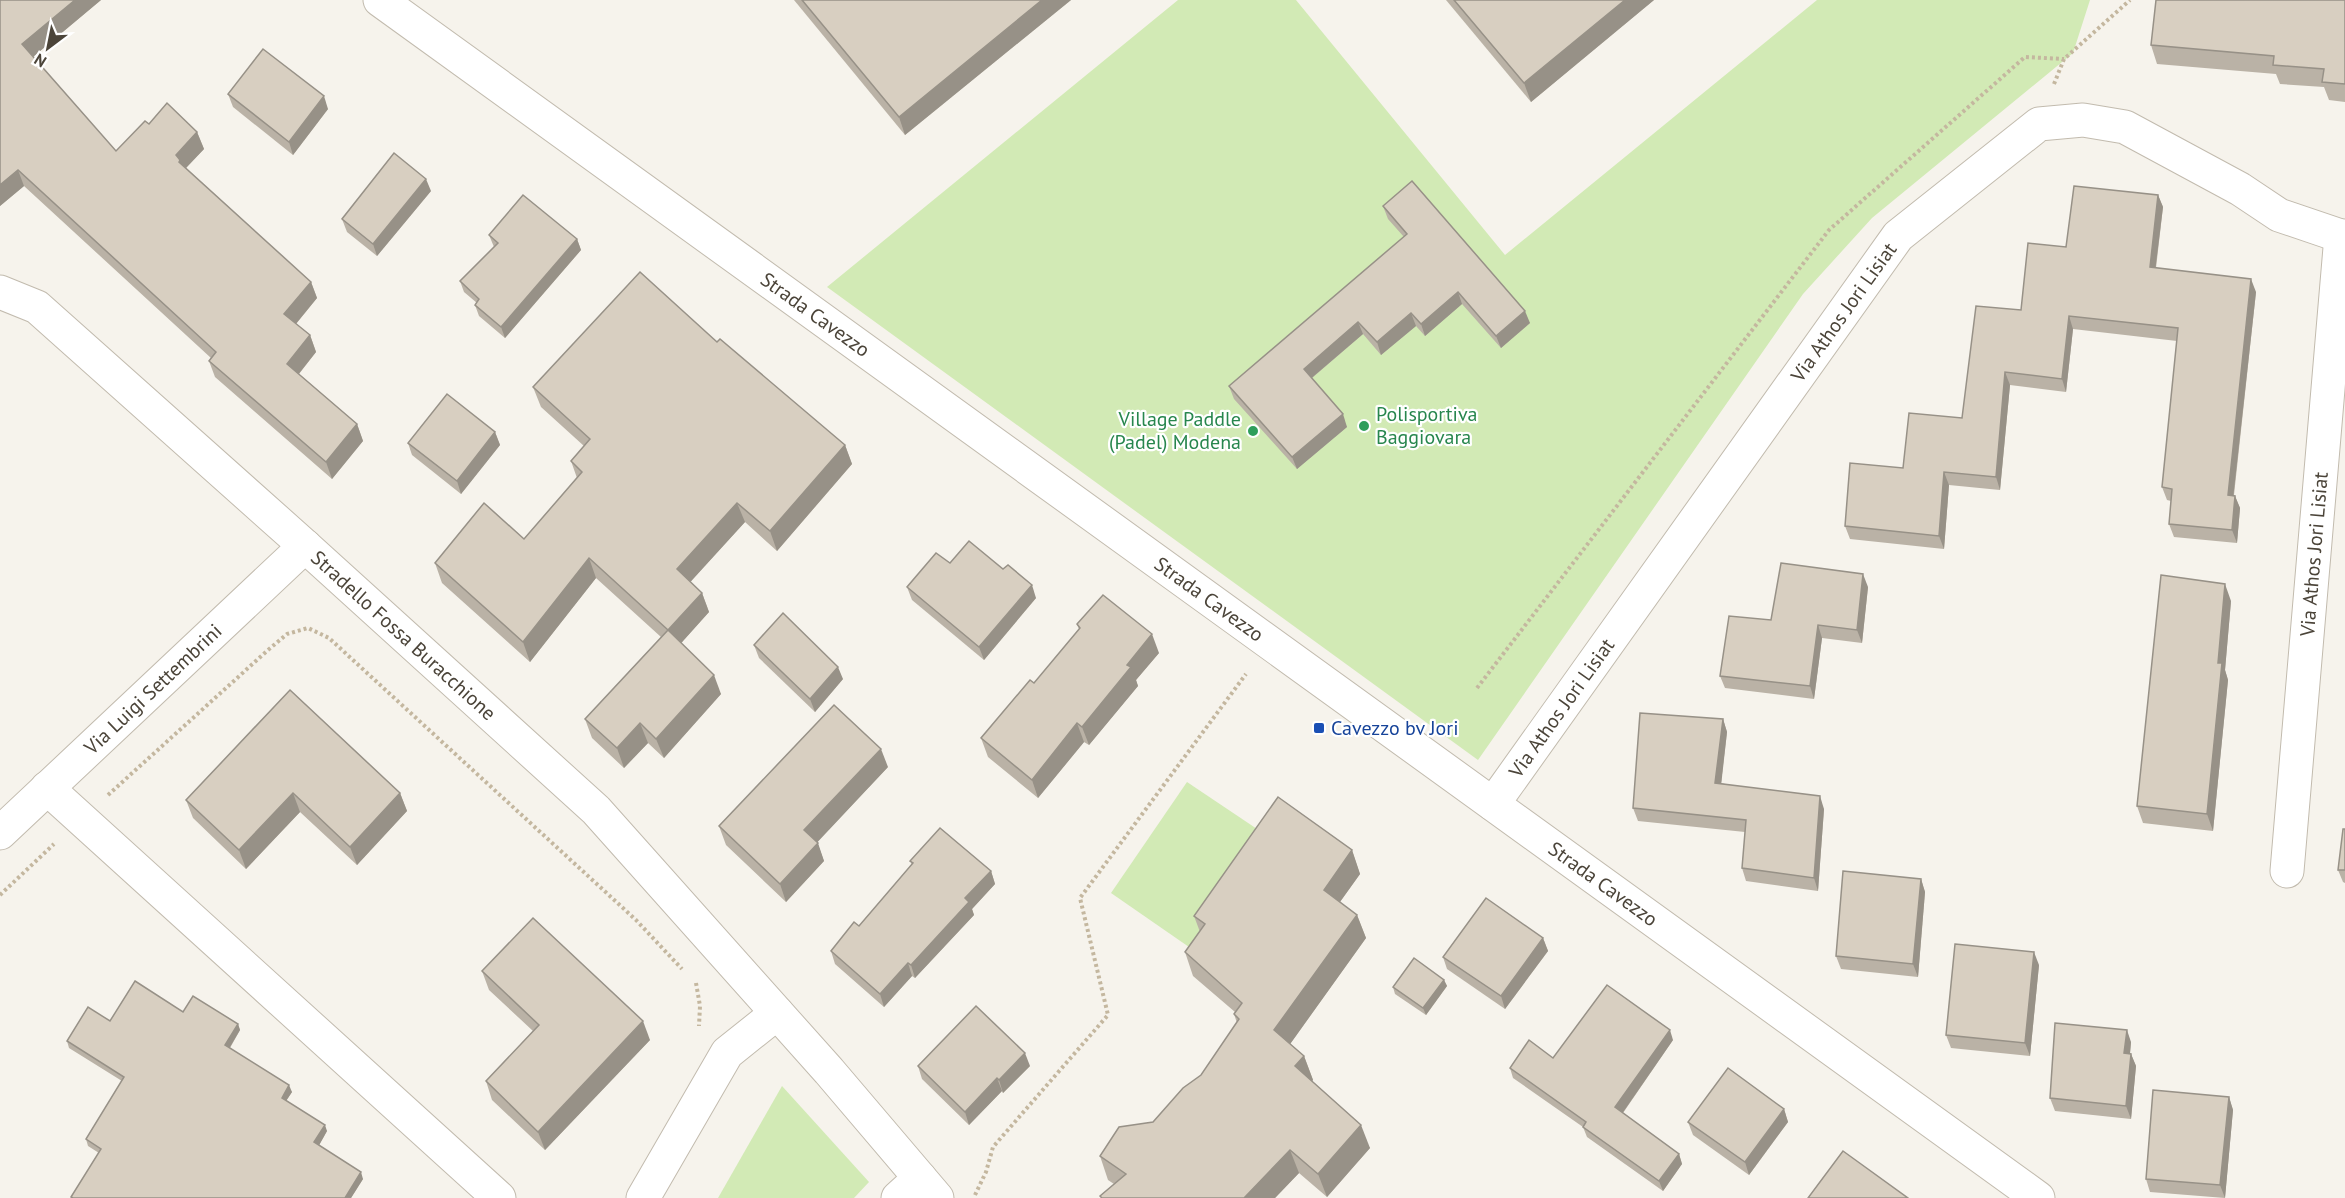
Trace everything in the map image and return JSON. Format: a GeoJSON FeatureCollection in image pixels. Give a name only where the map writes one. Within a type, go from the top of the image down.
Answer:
{"type":"FeatureCollection","features":[{"type":"Feature","properties":{"kind":"street","name":"Strada Cavezzo"},"geometry":{"type":"LineString","coordinates":[[380,0],[2038,1198]]}},
{"type":"Feature","properties":{"kind":"street","name":"Via Athos Jori Lisiat"},"geometry":{"type":"LineString","coordinates":[[1493,804],[1898,236],[2039,124],[2083,120],[2125,127],[2240,189],[2279,215],[2343,236],[2287,871]]}},
{"type":"Feature","properties":{"kind":"street","name":"Stradello Fossa Buracchione"},"geometry":{"type":"LineString","coordinates":[[0,292],[37,307],[596,810],[777,1013],[919,1191]]}},
{"type":"Feature","properties":{"kind":"street","name":"Via Luigi Settembrini"},"geometry":{"type":"LineString","coordinates":[[0,833],[305,546]]}},
{"type":"Feature","properties":{"kind":"street"},"geometry":{"type":"LineString","coordinates":[[47,788],[499,1198]]}},
{"type":"Feature","properties":{"kind":"street"},"geometry":{"type":"LineString","coordinates":[[643,1198],[727,1053],[777,1013]]}},
{"type":"Feature","properties":{"kind":"path"},"geometry":{"type":"LineString","coordinates":[[2039,124],[2064,59],[2130,0]]}},
{"type":"Feature","properties":{"kind":"path"},"geometry":{"type":"LineString","coordinates":[[1477,688],[1829,230],[2025,57],[2064,59]]}},
{"type":"Feature","properties":{"kind":"path"},"geometry":{"type":"LineString","coordinates":[[0,895],[268,650],[287,634],[308,628],[329,638],[636,920],[697,984],[700,1006],[698,1025],[727,1053]]}},
{"type":"Feature","properties":{"kind":"path"},"geometry":{"type":"LineString","coordinates":[[974,1198],[986,1172],[993,1147],[1108,1015],[1080,898],[1252,666]]}},
{"type":"Feature","properties":{"kind":"green space","name":"Polisportiva Baggiovara"},"geometry":{"type":"Polygon","coordinates":[[[1178,0],[1296,0],[1505,255],[1817,0],[2090,0],[2073,53],[1872,218],[1803,294],[1478,760],[827,287],[1178,0]]]}},
{"type":"Feature","properties":{"kind":"green space"},"geometry":{"type":"Polygon","coordinates":[[[1187,782],[1266,835],[1189,947],[1111,893],[1187,782]]]}},
{"type":"Feature","properties":{"kind":"green space"},"geometry":{"type":"Polygon","coordinates":[[[782,1086],[869,1182],[854,1198],[718,1198],[782,1086]]]}},
{"type":"Feature","properties":{"kind":"building"},"geometry":{"type":"Polygon","coordinates":[[[0,0],[75,0],[22,44],[116,151],[145,121],[149,124],[167,103],[197,132],[176,155],[179,162],[311,282],[284,314],[310,335],[287,364],[357,424],[326,462],[209,361],[216,352],[18,170],[0,185],[0,0]]]}},
{"type":"Feature","properties":{"kind":"building"},"geometry":{"type":"Polygon","coordinates":[[[802,0],[1042,0],[899,117],[802,0]]]}},
{"type":"Feature","properties":{"kind":"building"},"geometry":{"type":"Polygon","coordinates":[[[1454,0],[1625,0],[1524,83],[1454,0]]]}},
{"type":"Feature","properties":{"kind":"building"},"geometry":{"type":"Polygon","coordinates":[[[2156,0],[2345,0],[2345,84],[2322,82],[2324,69],[2273,65],[2274,56],[2151,45],[2156,0]]]}},
{"type":"Feature","properties":{"kind":"building"},"geometry":{"type":"Polygon","coordinates":[[[263,49],[324,96],[289,142],[228,94],[263,49]]]}},
{"type":"Feature","properties":{"kind":"building"},"geometry":{"type":"Polygon","coordinates":[[[394,153],[426,179],[373,244],[342,219],[394,153]]]}},
{"type":"Feature","properties":{"kind":"building"},"geometry":{"type":"Polygon","coordinates":[[[1412,181],[1525,311],[1496,336],[1458,292],[1421,324],[1411,313],[1377,342],[1358,322],[1304,369],[1343,414],[1292,457],[1229,386],[1407,234],[1383,206],[1412,181]]]}},
{"type":"Feature","properties":{"kind":"building"},"geometry":{"type":"Polygon","coordinates":[[[2074,186],[2158,195],[2150,267],[2251,279],[2228,495],[2235,496],[2232,530],[2169,524],[2172,489],[2162,487],[2178,328],[2069,316],[2062,379],[2005,372],[1996,477],[1944,472],[1939,536],[1845,526],[1850,463],[1903,468],[1909,413],[1962,418],[1976,306],[2021,310],[2028,243],[2066,247],[2074,186]]]}},
{"type":"Feature","properties":{"kind":"building"},"geometry":{"type":"Polygon","coordinates":[[[523,195],[577,239],[501,327],[475,305],[479,299],[460,281],[498,243],[489,235],[523,195]]]}},
{"type":"Feature","properties":{"kind":"building"},"geometry":{"type":"Polygon","coordinates":[[[640,272],[717,342],[720,339],[845,445],[770,531],[737,503],[677,569],[702,593],[668,630],[589,558],[523,642],[435,563],[484,503],[524,539],[582,472],[571,461],[590,439],[533,387],[640,272]]]}},
{"type":"Feature","properties":{"kind":"building"},"geometry":{"type":"Polygon","coordinates":[[[447,394],[495,432],[457,481],[408,443],[447,394]]]}},
{"type":"Feature","properties":{"kind":"building"},"geometry":{"type":"Polygon","coordinates":[[[969,541],[1003,569],[1008,565],[1032,585],[979,647],[907,587],[936,553],[950,563],[969,541]]]}},
{"type":"Feature","properties":{"kind":"building"},"geometry":{"type":"Polygon","coordinates":[[[1781,563],[1863,574],[1857,630],[1818,625],[1810,686],[1720,676],[1729,616],[1771,620],[1781,563]]]}},
{"type":"Feature","properties":{"kind":"building"},"geometry":{"type":"Polygon","coordinates":[[[2161,575],[2225,584],[2218,663],[2222,663],[2207,814],[2137,806],[2161,575]]]}},
{"type":"Feature","properties":{"kind":"building"},"geometry":{"type":"Polygon","coordinates":[[[1103,595],[1152,634],[1127,665],[1131,667],[1082,727],[1077,723],[1032,780],[981,738],[1030,680],[1034,683],[1080,628],[1077,624],[1103,595]]]}},
{"type":"Feature","properties":{"kind":"building"},"geometry":{"type":"Polygon","coordinates":[[[783,613],[838,667],[810,699],[754,645],[783,613]]]}},
{"type":"Feature","properties":{"kind":"building"},"geometry":{"type":"Polygon","coordinates":[[[668,630],[714,675],[656,739],[640,723],[617,748],[585,719],[668,630]]]}},
{"type":"Feature","properties":{"kind":"building"},"geometry":{"type":"Polygon","coordinates":[[[290,690],[400,793],[350,847],[293,793],[239,850],[186,800],[290,690]]]}},
{"type":"Feature","properties":{"kind":"building"},"geometry":{"type":"Polygon","coordinates":[[[834,705],[881,749],[804,830],[818,843],[780,884],[719,826],[834,705]]]}},
{"type":"Feature","properties":{"kind":"building"},"geometry":{"type":"Polygon","coordinates":[[[1640,713],[1723,719],[1715,783],[1820,796],[1814,878],[1742,868],[1746,820],[1633,808],[1640,713]]]}},
{"type":"Feature","properties":{"kind":"building"},"geometry":{"type":"Polygon","coordinates":[[[1278,797],[1352,850],[1324,890],[1357,915],[1274,1030],[1304,1056],[1295,1066],[1361,1125],[1318,1174],[1290,1150],[1244,1198],[1102,1198],[1100,1196],[1126,1174],[1100,1156],[1119,1127],[1153,1122],[1183,1088],[1201,1075],[1239,1019],[1234,1014],[1242,1003],[1185,952],[1205,924],[1194,916],[1278,797]]]}},
{"type":"Feature","properties":{"kind":"building"},"geometry":{"type":"Polygon","coordinates":[[[940,828],[991,871],[965,898],[969,902],[911,965],[908,963],[880,994],[831,951],[854,922],[859,926],[913,863],[910,861],[940,828]]]}},
{"type":"Feature","properties":{"kind":"building"},"geometry":{"type":"Polygon","coordinates":[[[2343,829],[2345,829],[2345,870],[2338,870],[2343,829]]]}},
{"type":"Feature","properties":{"kind":"building"},"geometry":{"type":"Polygon","coordinates":[[[1843,871],[1921,879],[1913,964],[1836,956],[1843,871]]]}},
{"type":"Feature","properties":{"kind":"building"},"geometry":{"type":"Polygon","coordinates":[[[1486,898],[1543,938],[1501,996],[1443,957],[1486,898]]]}},
{"type":"Feature","properties":{"kind":"building"},"geometry":{"type":"Polygon","coordinates":[[[533,918],[643,1021],[538,1132],[486,1081],[539,1025],[482,971],[533,918]]]}},
{"type":"Feature","properties":{"kind":"building"},"geometry":{"type":"Polygon","coordinates":[[[1955,944],[2034,952],[2025,1043],[1946,1035],[1955,944]]]}},
{"type":"Feature","properties":{"kind":"building"},"geometry":{"type":"Polygon","coordinates":[[[1414,958],[1444,980],[1423,1008],[1393,987],[1414,958]]]}},
{"type":"Feature","properties":{"kind":"building"},"geometry":{"type":"Polygon","coordinates":[[[135,981],[183,1012],[193,996],[238,1024],[225,1045],[289,1085],[282,1098],[325,1125],[314,1142],[361,1172],[345,1198],[71,1197],[101,1149],[86,1139],[124,1077],[67,1041],[88,1007],[110,1021],[135,981]]]}},
{"type":"Feature","properties":{"kind":"building"},"geometry":{"type":"Polygon","coordinates":[[[1607,985],[1670,1030],[1615,1107],[1679,1154],[1659,1181],[1583,1127],[1586,1122],[1510,1068],[1529,1040],[1553,1058],[1607,985]]]}},
{"type":"Feature","properties":{"kind":"building"},"geometry":{"type":"Polygon","coordinates":[[[976,1006],[1025,1053],[999,1080],[997,1078],[965,1112],[918,1066],[976,1006]]]}},
{"type":"Feature","properties":{"kind":"building"},"geometry":{"type":"Polygon","coordinates":[[[2055,1023],[2127,1030],[2124,1053],[2131,1054],[2126,1106],[2050,1098],[2055,1023]]]}},
{"type":"Feature","properties":{"kind":"building"},"geometry":{"type":"Polygon","coordinates":[[[1728,1068],[1784,1109],[1745,1162],[1688,1122],[1728,1068]]]}},
{"type":"Feature","properties":{"kind":"building"},"geometry":{"type":"Polygon","coordinates":[[[2153,1090],[2229,1097],[2220,1185],[2146,1179],[2153,1090]]]}},
{"type":"Feature","properties":{"kind":"building"},"geometry":{"type":"Polygon","coordinates":[[[1843,1151],[1908,1198],[1808,1198],[1843,1151]]]}},
{"type":"Feature","properties":{"kind":"place","name":"Polisportiva Baggiovara"},"geometry":{"type":"Point","coordinates":[1364,426]}},
{"type":"Feature","properties":{"kind":"place","name":"Village Paddle (Padel) Modena"},"geometry":{"type":"Point","coordinates":[1253,431]}},
{"type":"Feature","properties":{"kind":"place","name":"Cavezzo bv Jori"},"geometry":{"type":"Point","coordinates":[1319,728]}}]}
